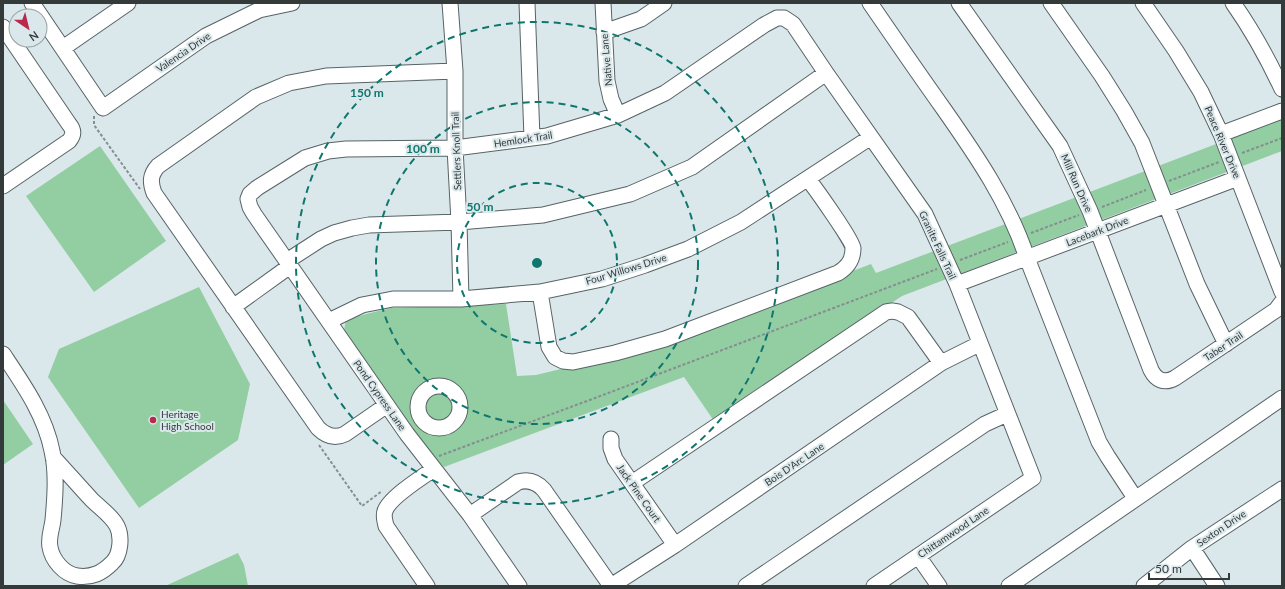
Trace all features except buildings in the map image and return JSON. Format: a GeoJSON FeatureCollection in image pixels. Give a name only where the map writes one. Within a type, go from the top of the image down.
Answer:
{"type":"FeatureCollection","features":[{"type":"Feature","properties":{"kind":"street"},"geometry":{"type":"LineString","coordinates":[[32,3],[62,48],[128,3]]}},
{"type":"Feature","properties":{"kind":"street","name":"Valencia Drive"},"geometry":{"type":"LineString","coordinates":[[62,48],[103,108],[206,36],[259,10],[292,3]]}},
{"type":"Feature","properties":{"kind":"street","name":"Settlers Knoll Trail"},"geometry":{"type":"LineString","coordinates":[[450,3],[454,71],[455,148],[461,298]]}},
{"type":"Feature","properties":{"kind":"street"},"geometry":{"type":"LineString","coordinates":[[527,3],[532,138]]}},
{"type":"Feature","properties":{"kind":"street","name":"Native Lane"},"geometry":{"type":"LineString","coordinates":[[603,3],[607,81],[611,99],[618,115]]}},
{"type":"Feature","properties":{"kind":"street"},"geometry":{"type":"LineString","coordinates":[[604,32],[641,19],[664,3]]}},
{"type":"Feature","properties":{"kind":"street"},"geometry":{"type":"LineString","coordinates":[[870,3],[976,156],[998,193],[1020,237],[1026,258],[1099,442],[1136,498]]}},
{"type":"Feature","properties":{"kind":"street","name":"Mill Run Drive"},"geometry":{"type":"LineString","coordinates":[[959,3],[1060,146],[1090,211],[1151,370],[1160,381]]}},
{"type":"Feature","properties":{"kind":"street"},"geometry":{"type":"LineString","coordinates":[[1051,3],[1124,110],[1142,143],[1197,284],[1226,344]]}},
{"type":"Feature","properties":{"kind":"street","name":"Peace River Drive"},"geometry":{"type":"LineString","coordinates":[[1143,3],[1176,51],[1201,92],[1221,134],[1282,292]]}},
{"type":"Feature","properties":{"kind":"street"},"geometry":{"type":"LineString","coordinates":[[1233,3],[1249,26],[1273,69],[1282,89]]}},
{"type":"Feature","properties":{"kind":"street","name":"Hemlock Trail"},"geometry":{"type":"LineString","coordinates":[[248,199],[253,192],[262,185],[305,158],[316,154],[346,149],[455,148],[547,136],[618,115],[665,93],[770,21],[777,18],[784,18]]}},
{"type":"Feature","properties":{"kind":"street","name":"Granite Falls Trail"},"geometry":{"type":"LineString","coordinates":[[784,18],[793,24],[925,214],[957,284],[979,344],[1033,478]]}},
{"type":"Feature","properties":{"kind":"street"},"geometry":{"type":"LineString","coordinates":[[3,27],[70,124],[73,132],[69,141],[3,186]]}},
{"type":"Feature","properties":{"kind":"street"},"geometry":{"type":"LineString","coordinates":[[387,405],[342,436],[331,436],[323,433],[318,428],[154,193],[151,179],[158,166],[256,97],[289,83],[326,76],[454,71]]}},
{"type":"Feature","properties":{"kind":"street"},"geometry":{"type":"LineString","coordinates":[[233,307],[288,263],[321,239],[334,233],[369,225],[459,222],[543,215],[630,194],[692,167],[826,73]]}},
{"type":"Feature","properties":{"kind":"street"},"geometry":{"type":"LineString","coordinates":[[1221,134],[1282,111]]}},
{"type":"Feature","properties":{"kind":"street","name":"Four Willows Drive"},"geometry":{"type":"LineString","coordinates":[[329,321],[362,304],[393,299],[461,298],[540,292],[602,279],[645,265],[688,249],[741,222],[871,137]]}},
{"type":"Feature","properties":{"kind":"street"},"geometry":{"type":"LineString","coordinates":[[540,292],[549,347],[552,353],[559,360],[573,362],[615,353],[665,339],[838,273],[847,267],[852,259],[852,246],[808,178]]}},
{"type":"Feature","properties":{"kind":"street","name":"Lacebark Drive"},"geometry":{"type":"LineString","coordinates":[[957,284],[1238,178]]}},
{"type":"Feature","properties":{"kind":"street","name":"Pond Cypress Lane"},"geometry":{"type":"LineString","coordinates":[[248,199],[254,214],[407,434],[434,463],[519,586]]}},
{"type":"Feature","properties":{"kind":"street","name":"Taber Trail"},"geometry":{"type":"LineString","coordinates":[[1160,381],[1175,378],[1276,310],[1282,302]]}},
{"type":"Feature","properties":{"kind":"street"},"geometry":{"type":"LineString","coordinates":[[632,483],[886,312],[898,312],[908,317],[941,363]]}},
{"type":"Feature","properties":{"kind":"street","name":"Bois D'Arc Lane"},"geometry":{"type":"LineString","coordinates":[[611,586],[675,545],[941,363],[979,344]]}},
{"type":"Feature","properties":{"kind":"street"},"geometry":{"type":"LineString","coordinates":[[3,354],[25,387],[36,407],[54,457],[54,512],[49,541],[51,552],[60,567],[70,574],[74,576],[86,577],[96,575],[115,560],[120,546],[120,536],[117,526],[54,457]]}},
{"type":"Feature","properties":{"kind":"street"},"geometry":{"type":"LineString","coordinates":[[1009,586],[1110,518],[1136,498],[1282,398]]}},
{"type":"Feature","properties":{"kind":"street"},"geometry":{"type":"LineString","coordinates":[[746,586],[985,424],[1008,414]]}},
{"type":"Feature","properties":{"kind":"street"},"geometry":{"type":"LineString","coordinates":[[407,434],[424,421]]}},
{"type":"Feature","properties":{"kind":"street","name":"Jack Pine Court"},"geometry":{"type":"LineString","coordinates":[[610,439],[612,453],[675,545]]}},
{"type":"Feature","properties":{"kind":"street"},"geometry":{"type":"LineString","coordinates":[[428,586],[386,526],[384,515],[390,502],[434,463]]}},
{"type":"Feature","properties":{"kind":"street","name":"Chittamwood Lane"},"geometry":{"type":"LineString","coordinates":[[874,586],[1033,478]]}},
{"type":"Feature","properties":{"kind":"street"},"geometry":{"type":"LineString","coordinates":[[470,515],[518,482],[535,482],[544,490],[611,586]]}},
{"type":"Feature","properties":{"kind":"street","name":"Sexton Drive"},"geometry":{"type":"LineString","coordinates":[[1144,586],[1192,548],[1282,489]]}},
{"type":"Feature","properties":{"kind":"street"},"geometry":{"type":"LineString","coordinates":[[1192,548],[1217,586]]}},
{"type":"Feature","properties":{"kind":"street"},"geometry":{"type":"LineString","coordinates":[[918,556],[938,586]]}},
{"type":"Feature","properties":{"kind":"path"},"geometry":{"type":"LineString","coordinates":[[954,262],[1282,138]]}},
{"type":"Feature","properties":{"kind":"path"},"geometry":{"type":"LineString","coordinates":[[434,463],[453,451],[942,267]]}},
{"type":"Feature","properties":{"kind":"green space"},"geometry":{"type":"Polygon","coordinates":[[[1282,119],[1282,151],[902,296],[714,421],[684,377],[444,467],[424,446],[344,330],[346,320],[391,308],[506,304],[517,376],[536,375],[660,345],[871,264],[876,273],[1282,119]]]}},
{"type":"Feature","properties":{"kind":"green space"},"geometry":{"type":"Polygon","coordinates":[[[100,146],[166,241],[94,292],[26,196],[100,146]]]}},
{"type":"Feature","properties":{"kind":"green space"},"geometry":{"type":"Polygon","coordinates":[[[199,287],[250,384],[238,440],[139,508],[48,377],[59,349],[199,287]]]}},
{"type":"Feature","properties":{"kind":"green space"},"geometry":{"type":"Polygon","coordinates":[[[3,400],[33,444],[3,465],[3,400]]]}},
{"type":"Feature","properties":{"kind":"green space"},"geometry":{"type":"Polygon","coordinates":[[[238,553],[244,565],[248,586],[165,586],[238,553]]]}},
{"type":"Feature","properties":{"kind":"place","name":"Heritage High School"},"geometry":{"type":"Point","coordinates":[153,420]}}]}
